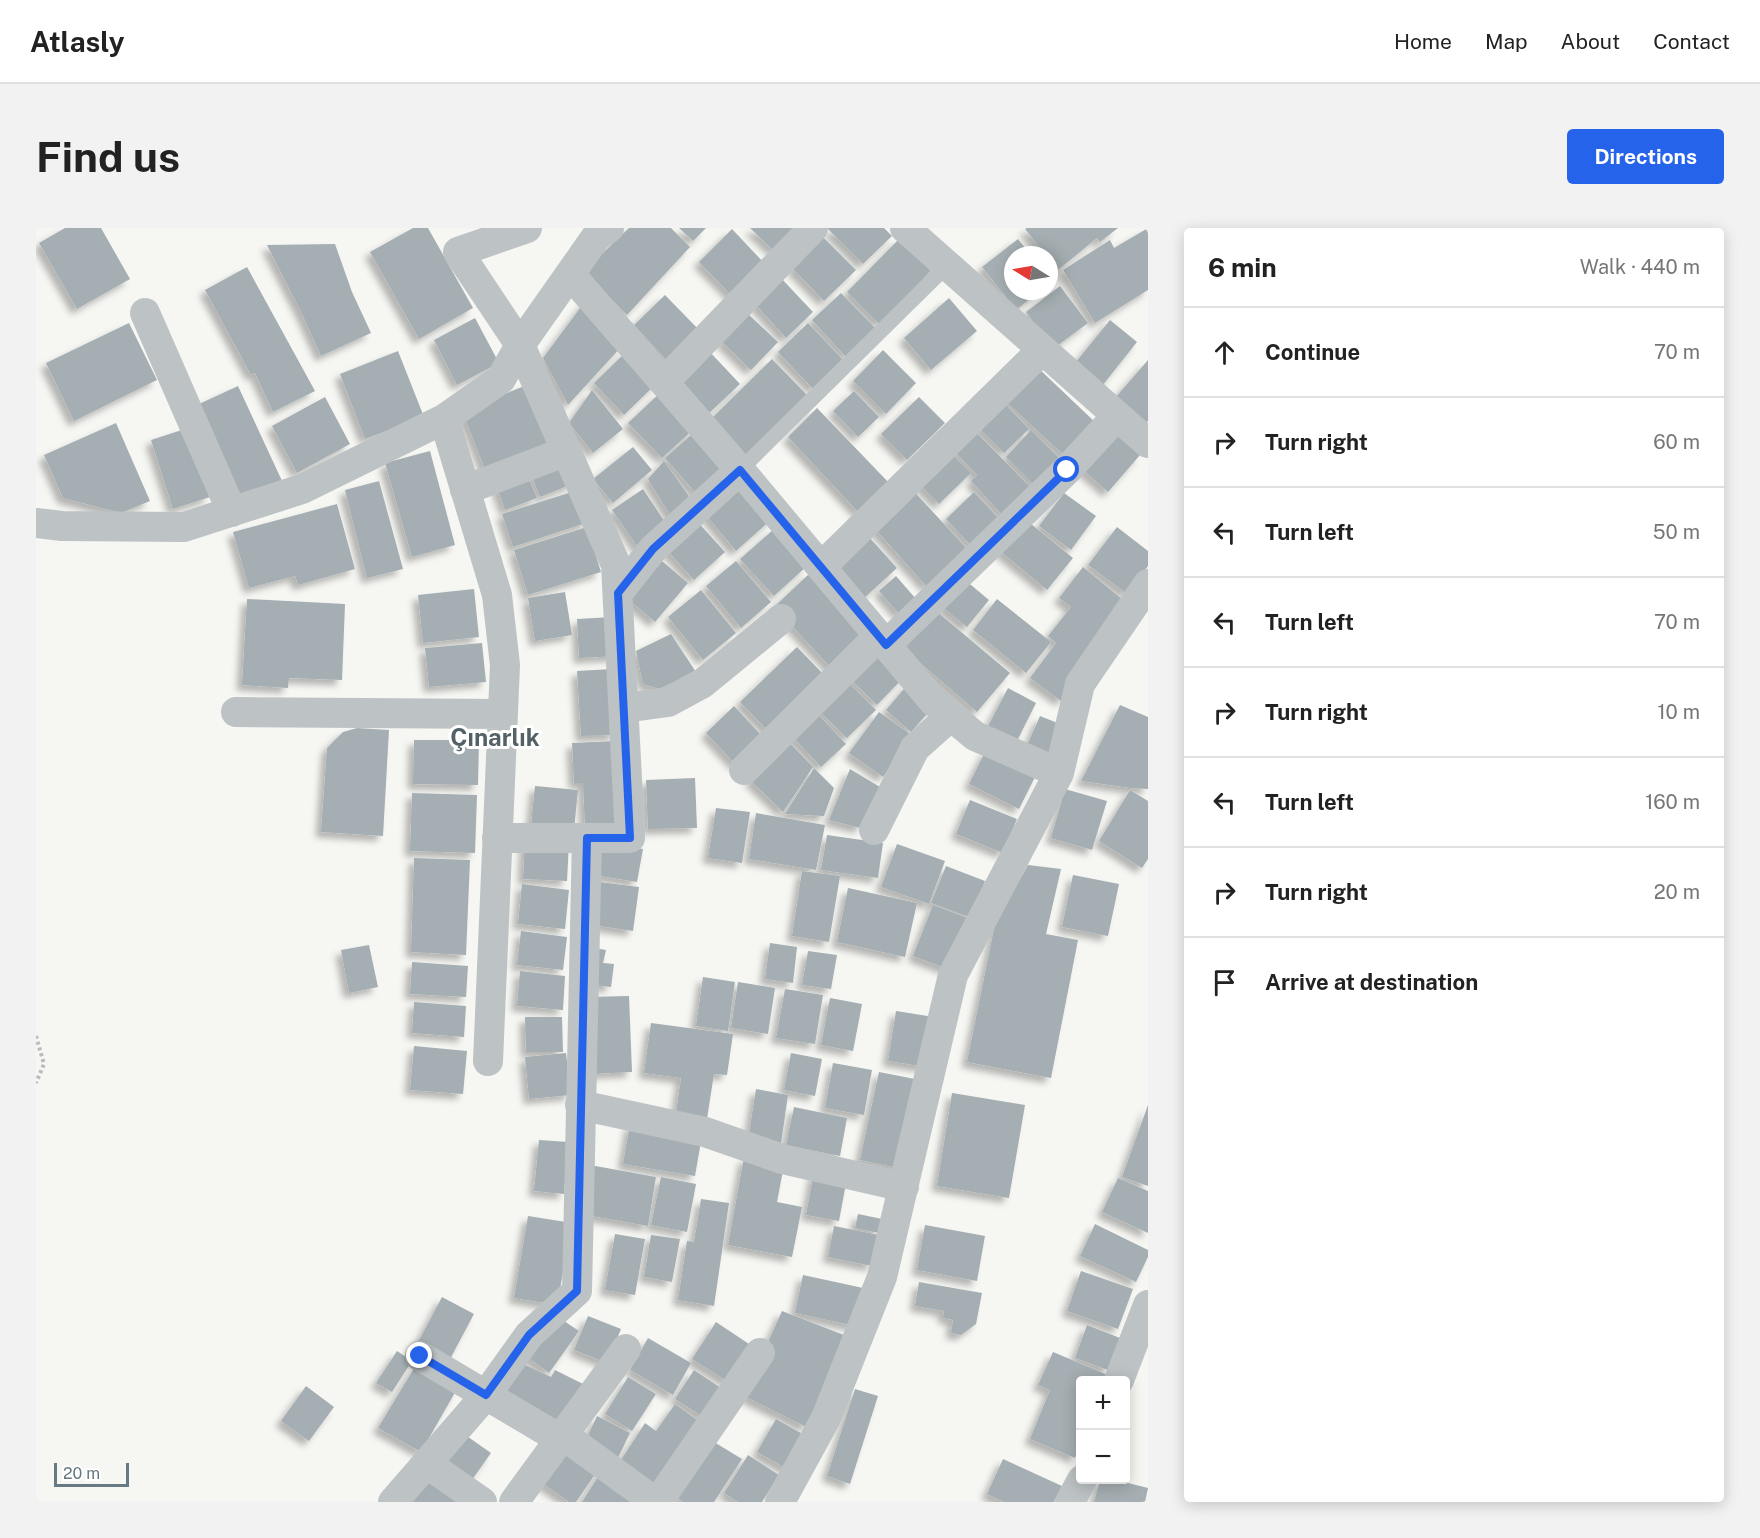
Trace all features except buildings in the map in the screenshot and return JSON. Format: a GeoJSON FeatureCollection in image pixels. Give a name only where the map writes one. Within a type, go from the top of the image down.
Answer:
{"type":"FeatureCollection","features":[{"type":"Feature","properties":{"kind":"street"},"geometry":{"type":"LineString","coordinates":[[497,838],[630,838],[616,565],[520,345],[458,252],[526,228]]}},
{"type":"Feature","properties":{"kind":"street"},"geometry":{"type":"LineString","coordinates":[[36,523],[62,526],[184,527],[302,489],[444,420],[501,379],[520,345],[596,237],[609,228]]}},
{"type":"Feature","properties":{"kind":"street"},"geometry":{"type":"LineString","coordinates":[[664,382],[813,228]]}},
{"type":"Feature","properties":{"kind":"street"},"geometry":{"type":"LineString","coordinates":[[904,228],[1148,443]]}},
{"type":"Feature","properties":{"kind":"street"},"geometry":{"type":"LineString","coordinates":[[570,274],[740,470],[933,701],[975,736],[1059,773]]}},
{"type":"Feature","properties":{"kind":"street"},"geometry":{"type":"LineString","coordinates":[[144,312],[232,512]]}},
{"type":"Feature","properties":{"kind":"street"},"geometry":{"type":"LineString","coordinates":[[821,567],[1042,350]]}},
{"type":"Feature","properties":{"kind":"street"},"geometry":{"type":"LineString","coordinates":[[744,770],[1067,470],[1117,416]]}},
{"type":"Feature","properties":{"kind":"street"},"geometry":{"type":"LineString","coordinates":[[444,420],[497,595],[505,665],[488,1061]]}},
{"type":"Feature","properties":{"kind":"street"},"geometry":{"type":"LineString","coordinates":[[465,490],[567,451]]}},
{"type":"Feature","properties":{"kind":"street"},"geometry":{"type":"LineString","coordinates":[[618,593],[653,549],[740,470]]}},
{"type":"Feature","properties":{"kind":"street"},"geometry":{"type":"LineString","coordinates":[[780,1502],[826,1418],[882,1277],[953,975],[1059,773],[1080,684],[1148,584]]}},
{"type":"Feature","properties":{"kind":"street"},"geometry":{"type":"LineString","coordinates":[[624,708],[668,702],[703,683],[781,619]]}},
{"type":"Feature","properties":{"kind":"street"},"geometry":{"type":"LineString","coordinates":[[236,712],[502,714]]}},
{"type":"Feature","properties":{"kind":"street"},"geometry":{"type":"LineString","coordinates":[[874,830],[915,748],[951,716]]}},
{"type":"Feature","properties":{"kind":"street"},"geometry":{"type":"LineString","coordinates":[[393,1502],[486,1395],[529,1335],[577,1291],[587,838]]}},
{"type":"Feature","properties":{"kind":"street"},"geometry":{"type":"LineString","coordinates":[[580,1105],[705,1132],[782,1159],[904,1186]]}},
{"type":"Feature","properties":{"kind":"street"},"geometry":{"type":"LineString","coordinates":[[1121,1376],[1148,1305]]}},
{"type":"Feature","properties":{"kind":"street"},"geometry":{"type":"LineString","coordinates":[[514,1502],[626,1349]]}},
{"type":"Feature","properties":{"kind":"street"},"geometry":{"type":"LineString","coordinates":[[420,1356],[561,1437],[656,1502],[760,1353]]}},
{"type":"Feature","properties":{"kind":"street"},"geometry":{"type":"LineString","coordinates":[[426,1463],[482,1502]]}},
{"type":"Feature","properties":{"kind":"street"},"geometry":{"type":"LineString","coordinates":[[1070,1502],[1079,1484]]}},
{"type":"Feature","properties":{"kind":"lane"},"geometry":{"type":"LineString","coordinates":[[740,470],[947,266]]}},
{"type":"Feature","properties":{"kind":"path"},"geometry":{"type":"LineString","coordinates":[[36,1036],[44,1064],[36,1083]]}},
{"type":"Feature","properties":{"kind":"district","name":"Çınarlık"},"geometry":{"type":"Point","coordinates":[495,737]}},
{"type":"Feature","properties":{"kind":"route"},"geometry":{"type":"LineString","coordinates":[[420,1356],[486,1395],[529,1335],[577,1291],[587,838],[630,838],[618,593],[653,549],[740,470],[886,645],[1067,470]]}}]}
